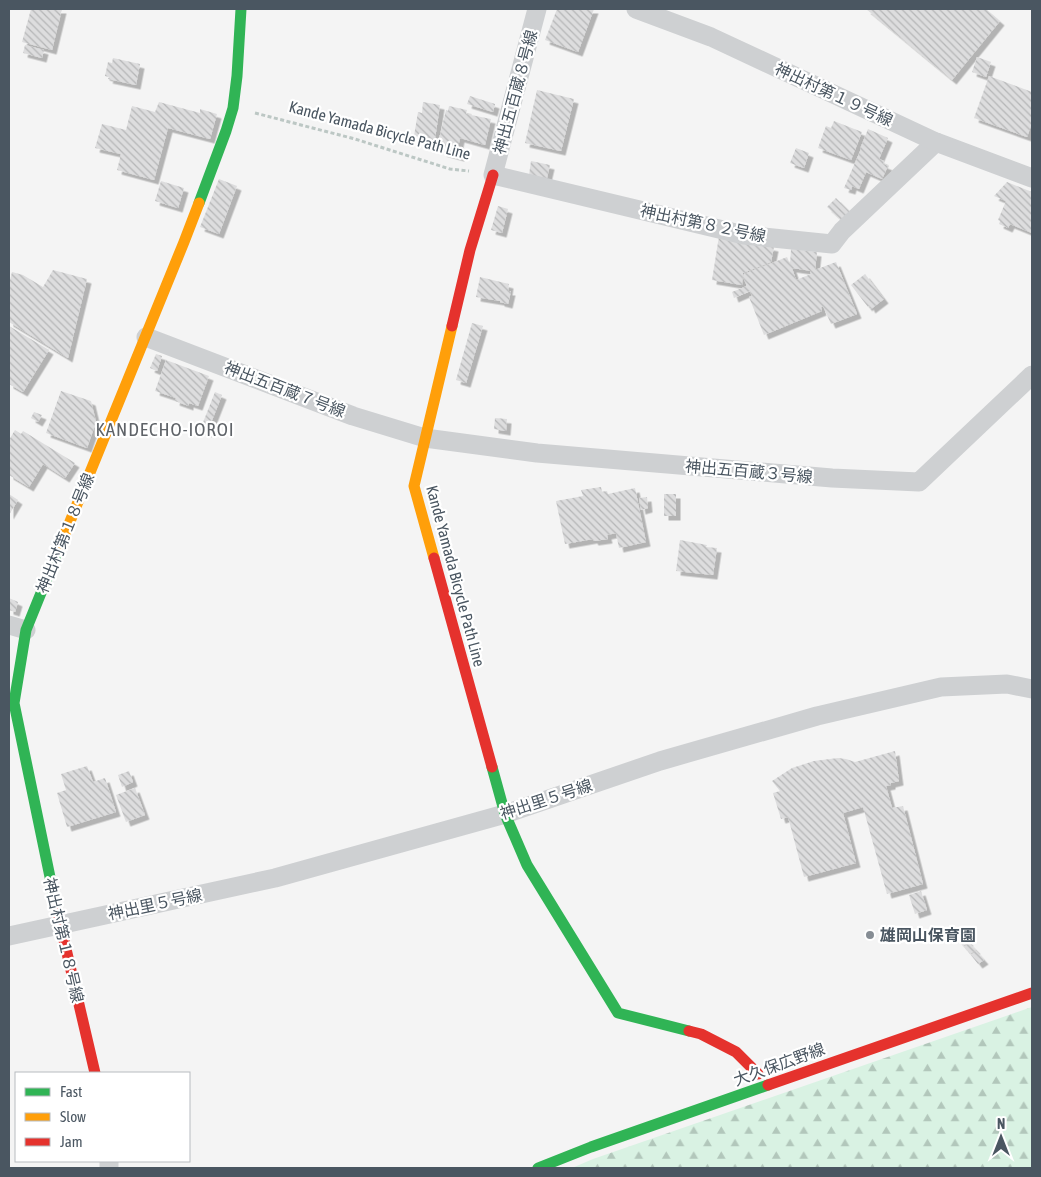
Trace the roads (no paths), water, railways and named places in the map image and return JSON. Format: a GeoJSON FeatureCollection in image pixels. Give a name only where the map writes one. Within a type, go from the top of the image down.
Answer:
{"type":"FeatureCollection","features":[{"type":"Feature","properties":{"kind":"street","name":"神出村第１８号線"},"geometry":{"type":"LineString","coordinates":[[96,1072],[60,925],[14,703],[17,627],[54,559],[188,233],[226,131],[233,108],[237,76],[241,9]]}},
{"type":"Feature","properties":{"kind":"street","name":"神出五百蔵８号線"},"geometry":{"type":"LineString","coordinates":[[493,175],[537,9]]}},
{"type":"Feature","properties":{"kind":"street","name":"神出村第１９号線"},"geometry":{"type":"LineString","coordinates":[[636,9],[711,37],[936,142],[1032,178]]}},
{"type":"Feature","properties":{"kind":"street","name":"神出村第８２号線"},"geometry":{"type":"LineString","coordinates":[[493,175],[744,235],[832,244],[849,225],[936,142]]}},
{"type":"Feature","properties":{"kind":"street","name":"Kande Yamada Bicycle Path Line"},"geometry":{"type":"LineString","coordinates":[[493,175],[470,250],[414,486],[505,814],[527,865],[618,1014],[701,1034],[736,1052],[758,1074]]}},
{"type":"Feature","properties":{"kind":"street","name":"神出五百蔵７号線"},"geometry":{"type":"LineString","coordinates":[[146,337],[352,416],[425,438]]}},
{"type":"Feature","properties":{"kind":"street","name":"神出五百蔵３号線"},"geometry":{"type":"LineString","coordinates":[[425,438],[537,453],[822,478],[920,482],[1032,375]]}},
{"type":"Feature","properties":{"kind":"street","name":"神出里５号線"},"geometry":{"type":"LineString","coordinates":[[9,936],[275,878],[505,814],[660,761],[818,716],[941,687],[1007,684],[1032,690]]}},
{"type":"Feature","properties":{"kind":"street","name":"大久保広野線"},"geometry":{"type":"LineString","coordinates":[[538,1168],[591,1147],[1032,993]]}},
{"type":"Feature","properties":{"kind":"street"},"geometry":{"type":"LineString","coordinates":[[758,1074],[773,1084]]}},
{"type":"Feature","properties":{"kind":"place","name":"雄岡山保育園"},"geometry":{"type":"Point","coordinates":[870,935]}},
{"type":"Feature","properties":{"kind":"district","name":"KANDECHO-IOROI"},"geometry":{"type":"Point","coordinates":[165,429]}}]}
